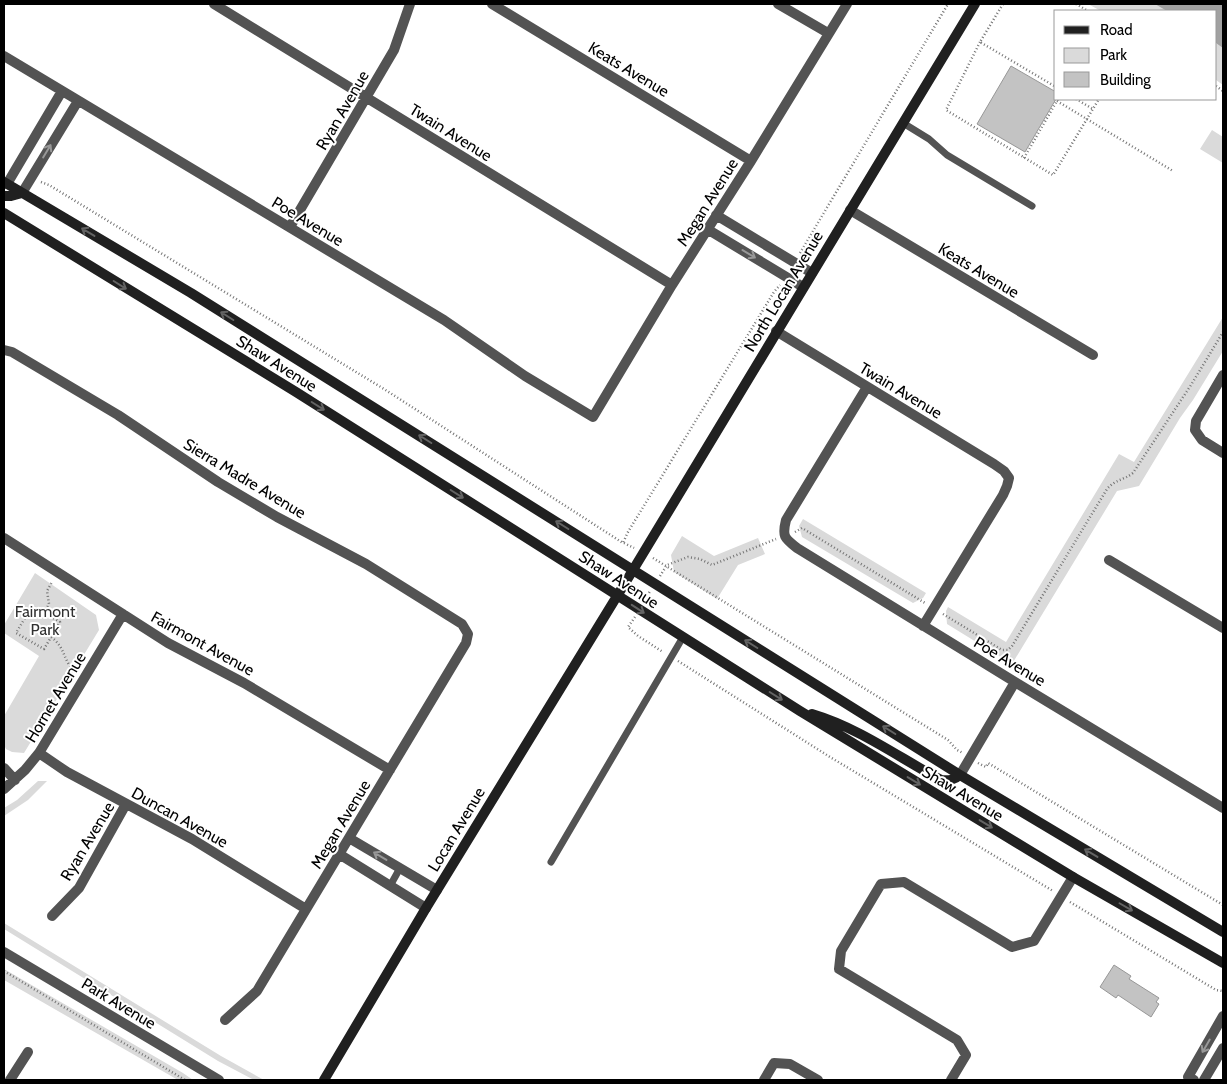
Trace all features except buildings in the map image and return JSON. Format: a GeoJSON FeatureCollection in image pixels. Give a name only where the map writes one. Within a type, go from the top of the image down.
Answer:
{"type":"FeatureCollection","features":[{"type":"Feature","properties":{"kind":"main road","name":"North Locan Avenue"},"geometry":{"type":"LineString","coordinates":[[617,595],[975,4]]}},
{"type":"Feature","properties":{"kind":"main road","name":"Shaw Avenue"},"geometry":{"type":"LineString","coordinates":[[5,183],[191,293],[960,775],[1223,932]]}},
{"type":"Feature","properties":{"kind":"main road"},"geometry":{"type":"LineString","coordinates":[[4,196],[22,193]]}},
{"type":"Feature","properties":{"kind":"main road","name":"Shaw Avenue"},"geometry":{"type":"LineString","coordinates":[[4,213],[296,392],[800,711],[1073,877],[1223,963]]}},
{"type":"Feature","properties":{"kind":"main road","name":"Locan Avenue"},"geometry":{"type":"LineString","coordinates":[[324,1080],[426,908],[617,595]]}},
{"type":"Feature","properties":{"kind":"main road"},"geometry":{"type":"LineString","coordinates":[[800,711],[834,720],[852,728],[941,780],[948,781],[960,775]]}},
{"type":"Feature","properties":{"kind":"street","name":"Twain Avenue"},"geometry":{"type":"LineString","coordinates":[[214,4],[672,285]]}},
{"type":"Feature","properties":{"kind":"street","name":"Ryan Avenue"},"geometry":{"type":"LineString","coordinates":[[290,227],[394,50],[410,4]]}},
{"type":"Feature","properties":{"kind":"street","name":"Keats Avenue"},"geometry":{"type":"LineString","coordinates":[[492,4],[751,161]]}},
{"type":"Feature","properties":{"kind":"street"},"geometry":{"type":"LineString","coordinates":[[778,4],[828,33]]}},
{"type":"Feature","properties":{"kind":"street","name":"Megan Avenue"},"geometry":{"type":"LineString","coordinates":[[593,417],[672,285],[751,161],[847,4]]}},
{"type":"Feature","properties":{"kind":"street","name":"Poe Avenue"},"geometry":{"type":"LineString","coordinates":[[4,56],[444,320],[525,376],[593,417]]}},
{"type":"Feature","properties":{"kind":"street"},"geometry":{"type":"LineString","coordinates":[[5,183],[62,91]]}},
{"type":"Feature","properties":{"kind":"street"},"geometry":{"type":"LineString","coordinates":[[22,193],[78,100]]}},
{"type":"Feature","properties":{"kind":"street","name":"Keats Avenue"},"geometry":{"type":"LineString","coordinates":[[850,210],[1093,355]]}},
{"type":"Feature","properties":{"kind":"street"},"geometry":{"type":"LineString","coordinates":[[716,215],[812,272]]}},
{"type":"Feature","properties":{"kind":"street"},"geometry":{"type":"LineString","coordinates":[[707,229],[803,287]]}},
{"type":"Feature","properties":{"kind":"street","name":"Twain Avenue"},"geometry":{"type":"LineString","coordinates":[[776,331],[994,464],[1004,471],[1009,478],[1003,495],[923,626]]}},
{"type":"Feature","properties":{"kind":"street","name":"Sierra Madre Avenue"},"geometry":{"type":"LineString","coordinates":[[4,350],[12,352],[118,415],[218,482],[269,512],[366,564],[462,624],[468,634]]}},
{"type":"Feature","properties":{"kind":"street"},"geometry":{"type":"LineString","coordinates":[[1223,375],[1196,421],[1195,430],[1202,440],[1223,452]]}},
{"type":"Feature","properties":{"kind":"street","name":"Poe Avenue"},"geometry":{"type":"LineString","coordinates":[[867,387],[786,520],[784,536],[787,540],[923,626],[1223,808]]}},
{"type":"Feature","properties":{"kind":"street","name":"Fairmont Avenue"},"geometry":{"type":"LineString","coordinates":[[4,538],[168,642],[244,683],[390,770]]}},
{"type":"Feature","properties":{"kind":"street"},"geometry":{"type":"LineString","coordinates":[[1109,560],[1223,628]]}},
{"type":"Feature","properties":{"kind":"street","name":"Hornet Avenue"},"geometry":{"type":"LineString","coordinates":[[4,789],[39,753],[123,614]]}},
{"type":"Feature","properties":{"kind":"street","name":"Megan Avenue"},"geometry":{"type":"LineString","coordinates":[[225,1020],[257,991],[466,643],[468,634]]}},
{"type":"Feature","properties":{"kind":"street"},"geometry":{"type":"LineString","coordinates":[[960,775],[1015,682]]}},
{"type":"Feature","properties":{"kind":"street","name":"Duncan Avenue"},"geometry":{"type":"LineString","coordinates":[[39,753],[67,772],[192,839],[306,909]]}},
{"type":"Feature","properties":{"kind":"street"},"geometry":{"type":"LineString","coordinates":[[4,768],[14,780]]}},
{"type":"Feature","properties":{"kind":"street","name":"Ryan Avenue"},"geometry":{"type":"LineString","coordinates":[[52,916],[78,888],[126,804]]}},
{"type":"Feature","properties":{"kind":"street"},"geometry":{"type":"LineString","coordinates":[[349,838],[437,890]]}},
{"type":"Feature","properties":{"kind":"street"},"geometry":{"type":"LineString","coordinates":[[340,854],[426,908]]}},
{"type":"Feature","properties":{"kind":"street"},"geometry":{"type":"LineString","coordinates":[[951,1080],[966,1055],[957,1040],[839,969],[841,951],[881,884],[904,882],[1012,946],[1034,941],[1073,877]]}},
{"type":"Feature","properties":{"kind":"street","name":"Park Avenue"},"geometry":{"type":"LineString","coordinates":[[4,952],[220,1080]]}},
{"type":"Feature","properties":{"kind":"street"},"geometry":{"type":"LineString","coordinates":[[1191,1078],[1223,1016]]}},
{"type":"Feature","properties":{"kind":"street"},"geometry":{"type":"LineString","coordinates":[[1204,1080],[1223,1048]]}},
{"type":"Feature","properties":{"kind":"street"},"geometry":{"type":"LineString","coordinates":[[10,1080],[28,1052]]}},
{"type":"Feature","properties":{"kind":"street"},"geometry":{"type":"LineString","coordinates":[[764,1080],[774,1063],[790,1064],[818,1080]]}},
{"type":"Feature","properties":{"kind":"lane"},"geometry":{"type":"LineString","coordinates":[[903,124],[929,140],[947,155],[1032,206]]}},
{"type":"Feature","properties":{"kind":"lane"},"geometry":{"type":"LineString","coordinates":[[551,862],[683,637]]}},
{"type":"Feature","properties":{"kind":"lane"},"geometry":{"type":"LineString","coordinates":[[390,886],[400,868]]}},
{"type":"Feature","properties":{"kind":"path"},"geometry":{"type":"LineString","coordinates":[[800,252],[948,4]]}},
{"type":"Feature","properties":{"kind":"path"},"geometry":{"type":"LineString","coordinates":[[1003,4],[980,42],[946,110],[1053,175],[1099,100]]}},
{"type":"Feature","properties":{"kind":"path"},"geometry":{"type":"LineString","coordinates":[[980,42],[1054,86]]}},
{"type":"Feature","properties":{"kind":"path"},"geometry":{"type":"LineString","coordinates":[[1024,158],[1058,100],[1173,171]]}},
{"type":"Feature","properties":{"kind":"path"},"geometry":{"type":"LineString","coordinates":[[1078,100],[1093,109]]}},
{"type":"Feature","properties":{"kind":"path"},"geometry":{"type":"LineString","coordinates":[[41,182],[384,389],[623,543],[769,300],[780,285]]}},
{"type":"Feature","properties":{"kind":"path"},"geometry":{"type":"LineString","coordinates":[[1223,905],[988,764],[986,767],[970,758],[957,750],[948,740],[667,565],[628,627],[638,636],[830,757],[1216,990],[1223,991]]}},
{"type":"Feature","properties":{"kind":"path"},"geometry":{"type":"LineString","coordinates":[[44,613],[49,604],[47,591],[57,571]]}},
{"type":"Feature","properties":{"kind":"path"},"geometry":{"type":"LineString","coordinates":[[32,606],[60,622],[51,637],[44,649],[16,633],[32,606]]}},
{"type":"Feature","properties":{"kind":"path"},"geometry":{"type":"LineString","coordinates":[[51,637],[59,643],[66,661],[72,669],[85,677]]}},
{"type":"Feature","properties":{"kind":"path"},"geometry":{"type":"LineString","coordinates":[[4,972],[185,1080]]}},
{"type":"Feature","properties":{"kind":"green space"},"geometry":{"type":"Polygon","coordinates":[[[1088,4],[1223,4],[1223,85],[1217,81],[1217,10],[1099,10],[1088,4]]]}},
{"type":"Feature","properties":{"kind":"green space"},"geometry":{"type":"Polygon","coordinates":[[[1212,130],[1223,137],[1223,163],[1200,149],[1212,130]]]}},
{"type":"Feature","properties":{"kind":"green space"},"geometry":{"type":"Polygon","coordinates":[[[1223,317],[1223,351],[1139,486],[1117,491],[1012,664],[947,624],[946,611],[948,607],[1006,642],[1119,454],[1134,462],[1223,317]]]}},
{"type":"Feature","properties":{"kind":"green space"},"geometry":{"type":"Polygon","coordinates":[[[803,519],[926,593],[923,598],[913,603],[802,537],[799,526],[803,519]]]}},
{"type":"Feature","properties":{"kind":"green space"},"geometry":{"type":"Polygon","coordinates":[[[682,536],[714,556],[758,538],[765,554],[738,565],[717,599],[674,572],[671,555],[682,536]]]}},
{"type":"Feature","properties":{"kind":"green space","name":"Fairmont Park"},"geometry":{"type":"Polygon","coordinates":[[[35,573],[96,615],[99,630],[24,753],[12,752],[6,749],[4,745],[4,716],[39,656],[4,633],[4,625],[35,573]]]}},
{"type":"Feature","properties":{"kind":"green space"},"geometry":{"type":"Polygon","coordinates":[[[38,781],[47,781],[28,800],[4,816],[4,808],[17,800],[38,781]]]}},
{"type":"Feature","properties":{"kind":"green space"},"geometry":{"type":"Polygon","coordinates":[[[4,923],[221,1056],[264,1080],[254,1080],[218,1061],[4,929],[4,923]]]}},
{"type":"Feature","properties":{"kind":"green space"},"geometry":{"type":"Polygon","coordinates":[[[4,969],[193,1080],[178,1080],[4,980],[4,969]]]}},
{"type":"Feature","properties":{"kind":"shaded area"},"geometry":{"type":"Polygon","coordinates":[[[1155,4],[1223,4],[1223,48],[1217,44],[1217,10],[1165,10],[1155,4]]]}}]}
